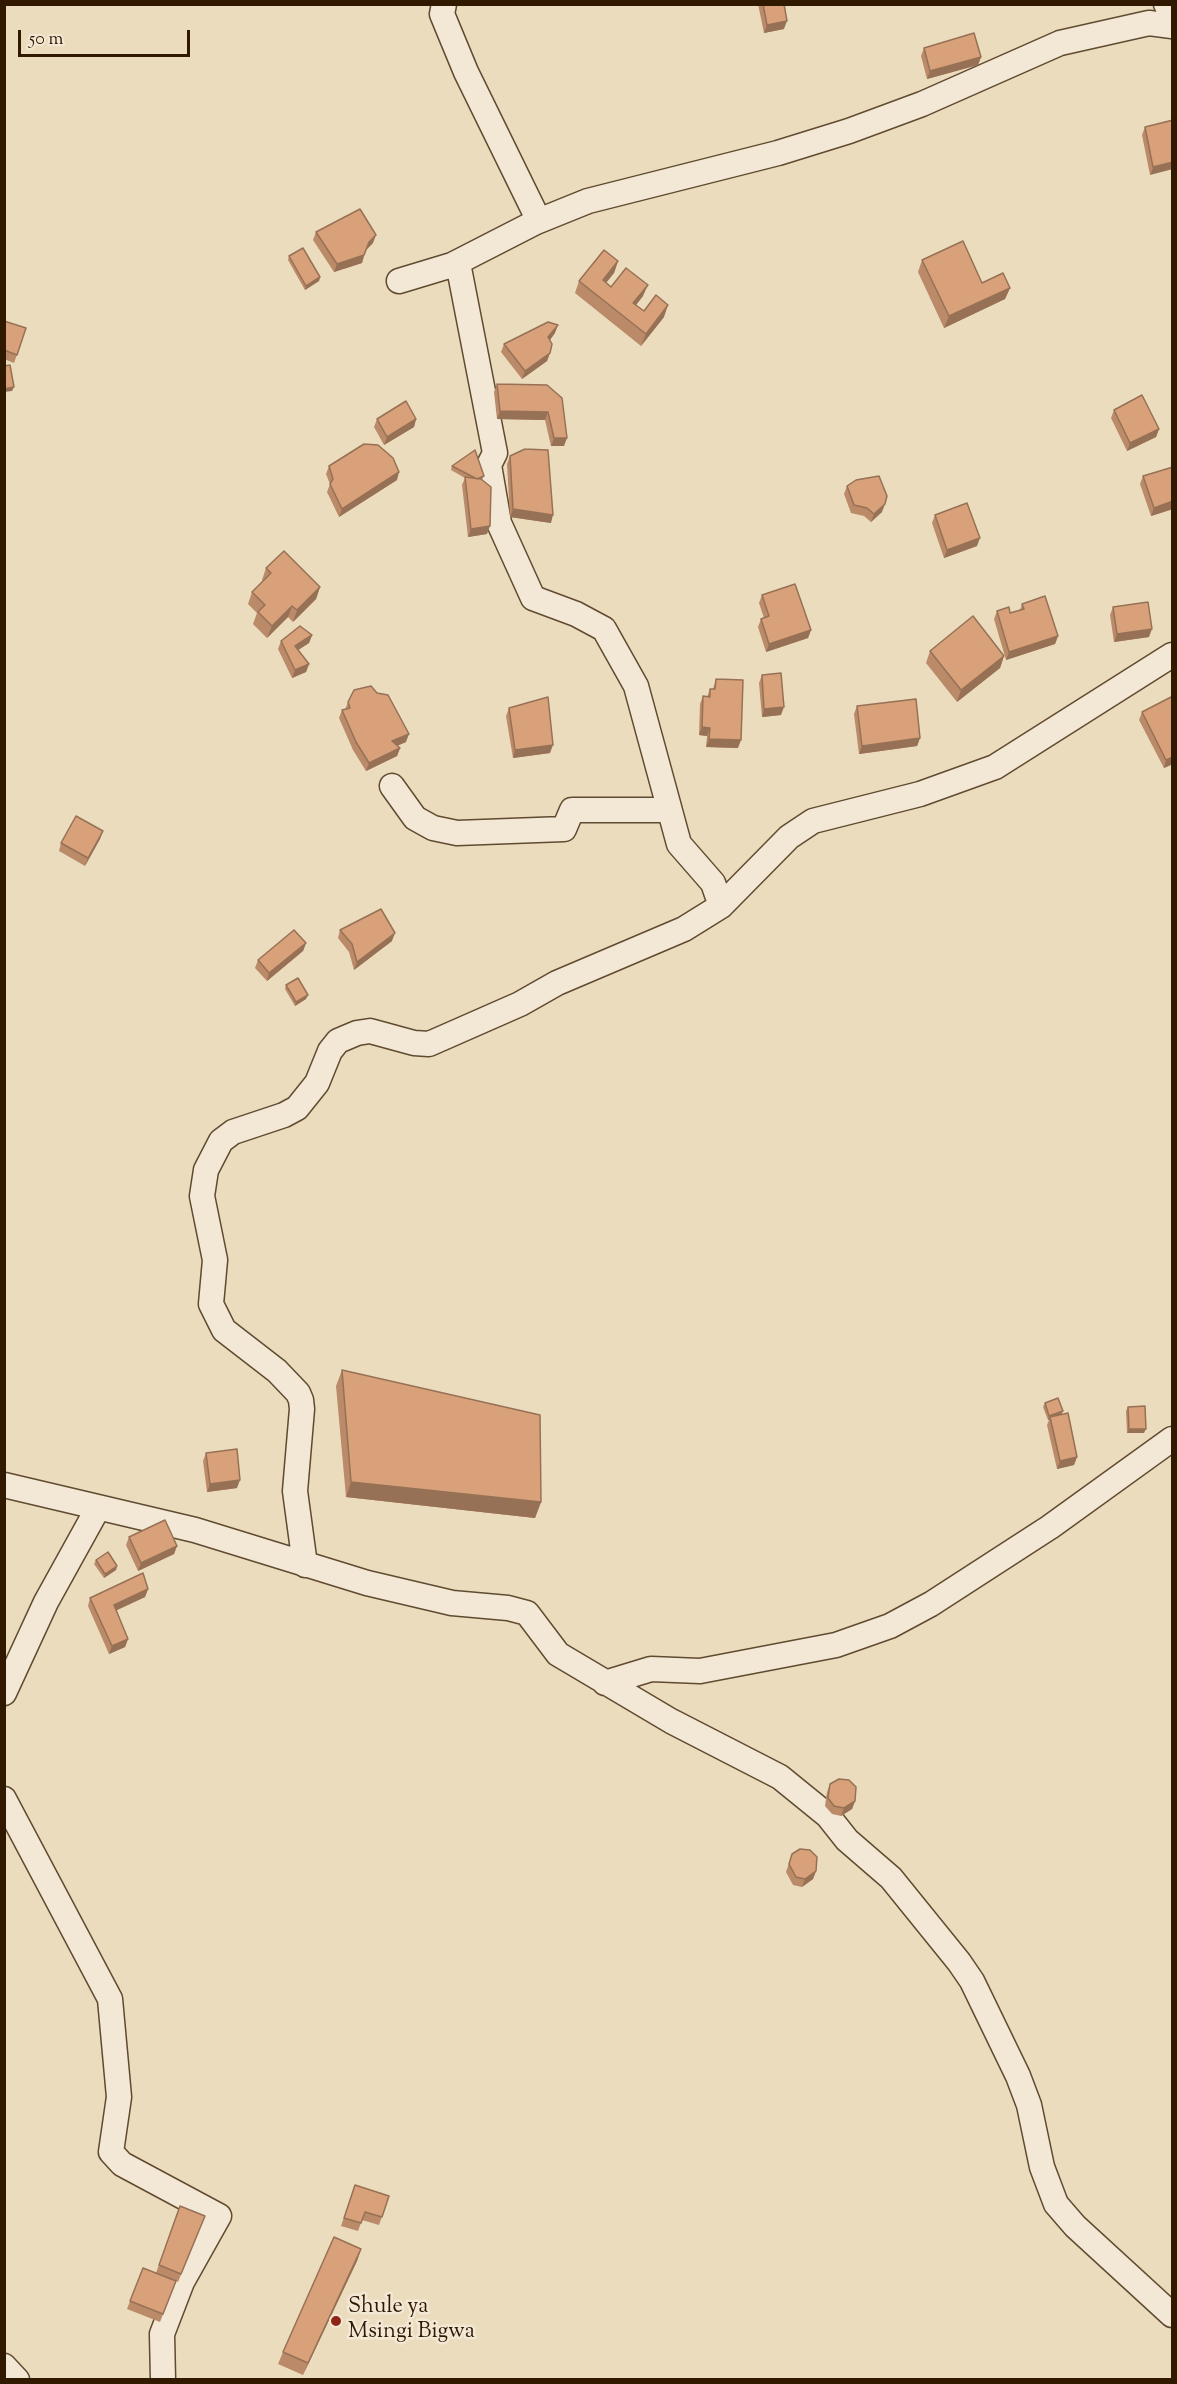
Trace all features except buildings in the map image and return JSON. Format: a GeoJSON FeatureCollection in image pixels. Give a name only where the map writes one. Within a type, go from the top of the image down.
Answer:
{"type":"FeatureCollection","features":[{"type":"Feature","properties":{"kind":"street"},"geometry":{"type":"LineString","coordinates":[[444,4],[442,14],[466,72],[539,221]]}},
{"type":"Feature","properties":{"kind":"street"},"geometry":{"type":"LineString","coordinates":[[1132,4],[1149,23]]}},
{"type":"Feature","properties":{"kind":"street"},"geometry":{"type":"LineString","coordinates":[[1166,4],[1173,16]]}},
{"type":"Feature","properties":{"kind":"street"},"geometry":{"type":"LineString","coordinates":[[399,281],[458,262],[539,221],[588,201],[778,153],[849,131],[922,104],[1060,43],[1149,23],[1173,26]]}},
{"type":"Feature","properties":{"kind":"street"},"geometry":{"type":"LineString","coordinates":[[458,262],[495,453],[489,465],[499,523],[533,597],[576,614],[604,629],[636,686],[679,844],[712,883],[721,906]]}},
{"type":"Feature","properties":{"kind":"street"},"geometry":{"type":"LineString","coordinates":[[305,1565],[295,1491],[301,1400],[298,1393],[277,1371],[224,1330],[211,1304],[215,1260],[202,1196],[206,1170],[221,1141],[233,1132],[284,1115],[297,1108],[317,1083],[330,1051],[338,1041],[357,1033],[370,1031],[414,1043],[429,1044],[520,1004],[557,983],[684,929],[721,906],[789,837],[813,821],[920,794],[995,766],[1173,656]]}},
{"type":"Feature","properties":{"kind":"street"},"geometry":{"type":"LineString","coordinates":[[392,786],[415,818],[433,828],[457,833],[564,829],[572,810],[669,810]]}},
{"type":"Feature","properties":{"kind":"street"},"geometry":{"type":"LineString","coordinates":[[605,1683],[651,1669],[700,1671],[836,1645],[890,1626],[931,1604],[1050,1527],[1173,1439]]}},
{"type":"Feature","properties":{"kind":"street"},"geometry":{"type":"LineString","coordinates":[[4,1485],[195,1530],[305,1565],[452,1603],[508,1608],[527,1613],[558,1654],[705,1740],[740,1755],[780,1777],[828,1816],[847,1840],[891,1878],[972,1981],[1018,2076],[1029,2105],[1042,2167],[1056,2204],[1069,2221],[1173,2314]]}},
{"type":"Feature","properties":{"kind":"street"},"geometry":{"type":"LineString","coordinates":[[4,1693],[46,1602],[98,1508]]}},
{"type":"Feature","properties":{"kind":"street"},"geometry":{"type":"LineString","coordinates":[[4,1799],[110,1999],[119,2097],[111,2152],[122,2164],[219,2216],[182,2282],[162,2334],[163,2379]]}},
{"type":"Feature","properties":{"kind":"street"},"geometry":{"type":"LineString","coordinates":[[4,2366],[17,2379]]}},
{"type":"Feature","properties":{"kind":"place","name":"Shule ya Msingi Bigwa"},"geometry":{"type":"Point","coordinates":[336,2321]}}]}
